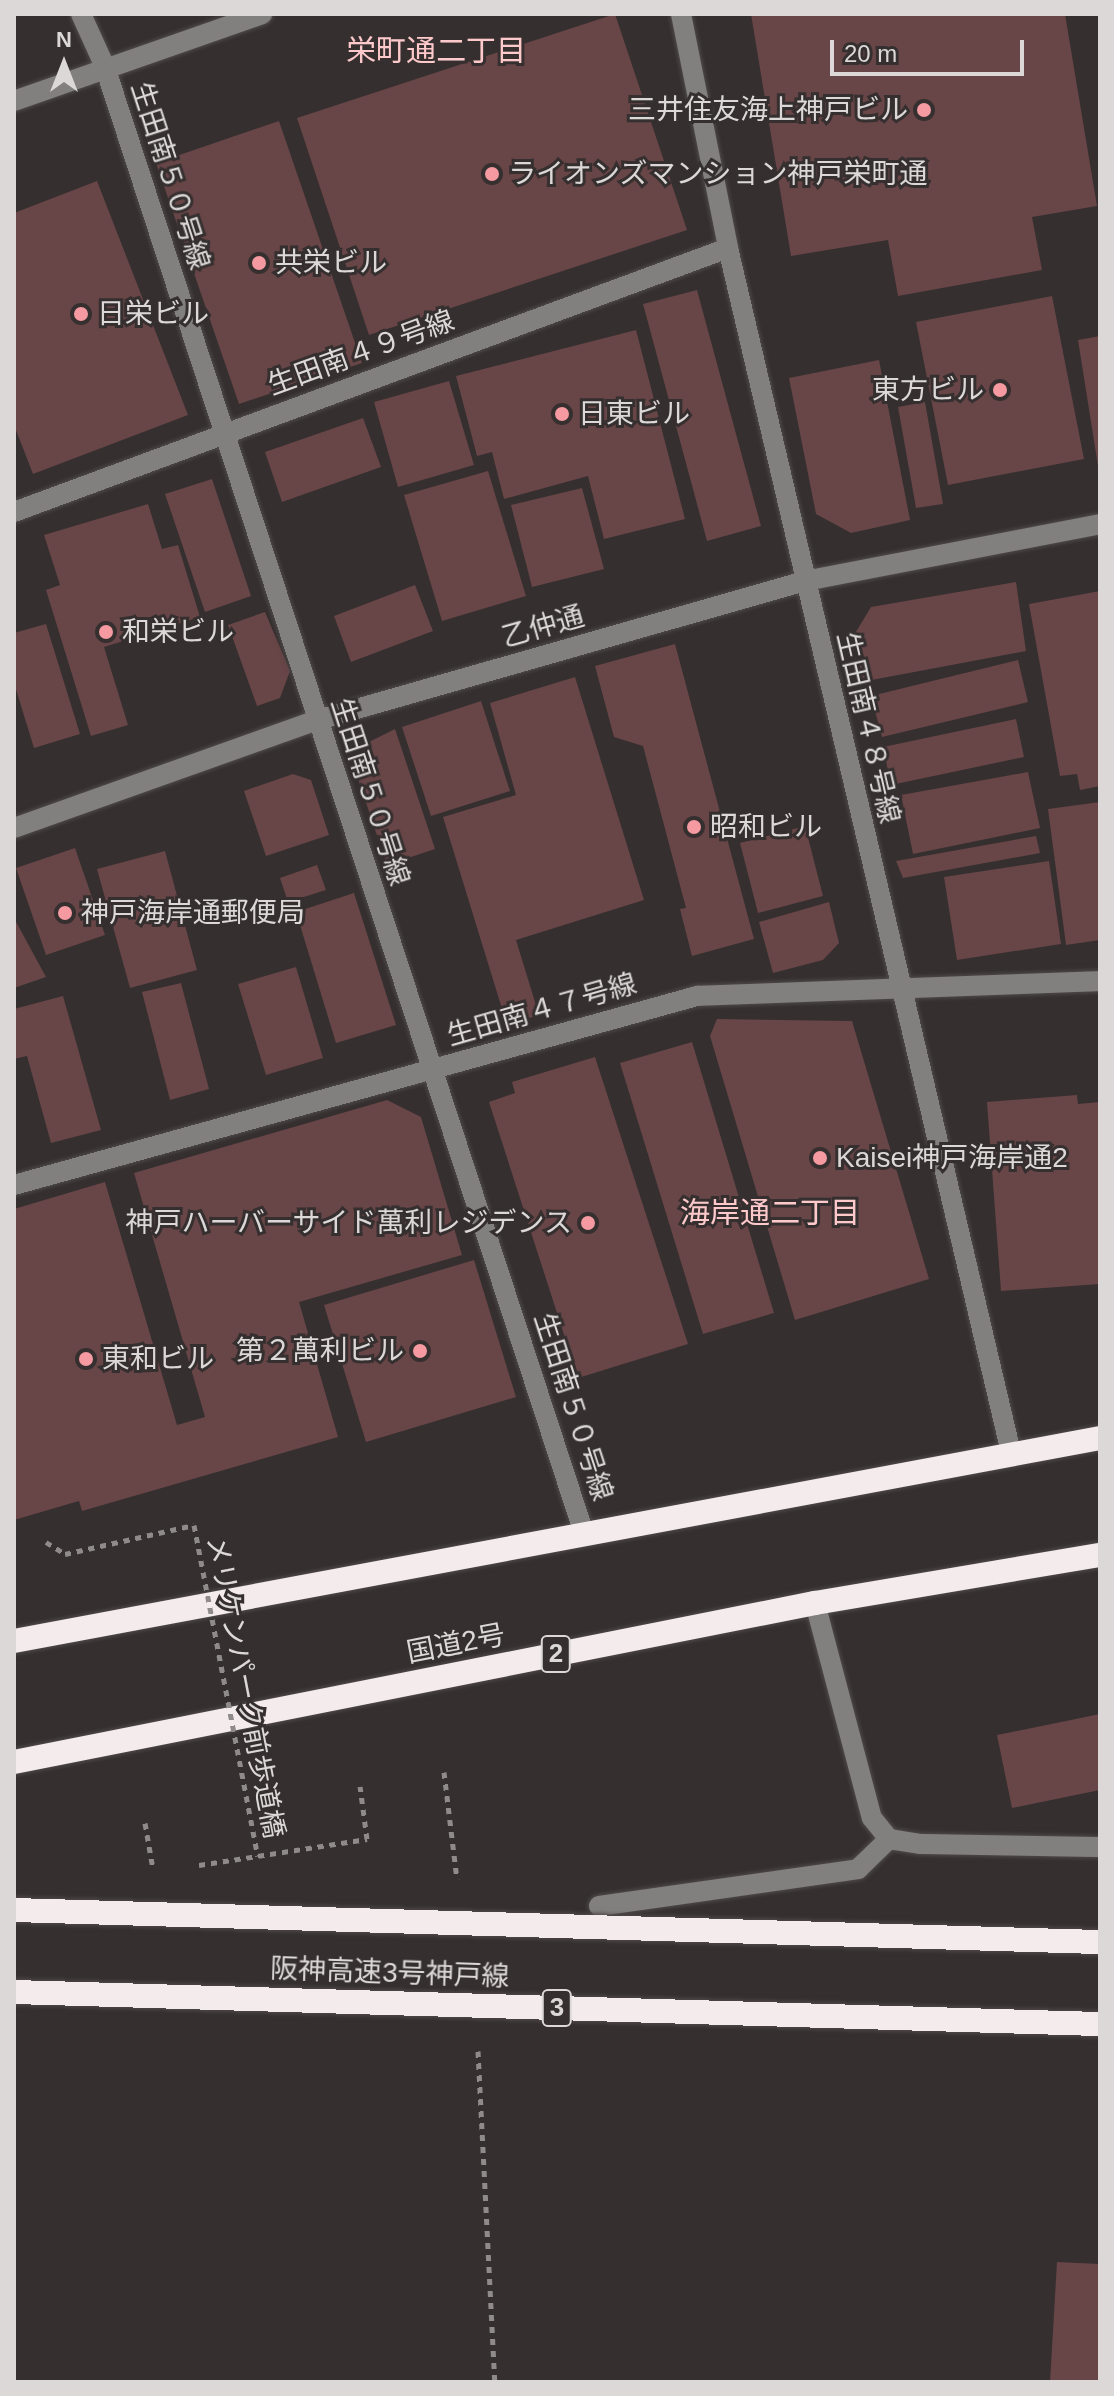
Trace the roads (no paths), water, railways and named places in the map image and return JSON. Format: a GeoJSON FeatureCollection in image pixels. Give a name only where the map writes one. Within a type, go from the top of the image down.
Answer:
{"type":"FeatureCollection","features":[{"type":"Feature","properties":{"kind":"highway"},"geometry":{"type":"LineString","coordinates":[[14,1641],[1100,1438]]}},
{"type":"Feature","properties":{"kind":"highway","name":"国道2号"},"geometry":{"type":"LineString","coordinates":[[14,1762],[815,1603],[1100,1555]]}},
{"type":"Feature","properties":{"kind":"highway","name":"阪神高速3号神戸線"},"geometry":{"type":"LineString","coordinates":[[14,1910],[1100,1942]]}},
{"type":"Feature","properties":{"kind":"highway","name":"阪神高速3号神戸線"},"geometry":{"type":"LineString","coordinates":[[14,1992],[1100,2024]]}},
{"type":"Feature","properties":{"kind":"street","name":"生田南５０号線"},"geometry":{"type":"LineString","coordinates":[[81,14],[105,67],[584,1533]]}},
{"type":"Feature","properties":{"kind":"street"},"geometry":{"type":"LineString","coordinates":[[14,101],[262,14]]}},
{"type":"Feature","properties":{"kind":"street","name":"生田南４８号線"},"geometry":{"type":"LineString","coordinates":[[681,14],[728,248],[899,990],[1011,1453]]}},
{"type":"Feature","properties":{"kind":"street","name":"生田南４９号線"},"geometry":{"type":"LineString","coordinates":[[14,512],[728,248]]}},
{"type":"Feature","properties":{"kind":"street","name":"乙仲通"},"geometry":{"type":"LineString","coordinates":[[14,828],[318,720],[805,581],[1100,524]]}},
{"type":"Feature","properties":{"kind":"street","name":"生田南４７号線"},"geometry":{"type":"LineString","coordinates":[[14,1185],[697,996],[1100,981]]}},
{"type":"Feature","properties":{"kind":"street"},"geometry":{"type":"LineString","coordinates":[[815,1603],[872,1818],[889,1839],[920,1844],[1100,1847]]}},
{"type":"Feature","properties":{"kind":"street"},"geometry":{"type":"LineString","coordinates":[[599,1906],[858,1869],[889,1839]]}},
{"type":"Feature","properties":{"kind":"place","name":"三井住友海上神戸ビル"},"geometry":{"type":"Point","coordinates":[924,110]}},
{"type":"Feature","properties":{"kind":"place","name":"ライオンズマンション神戸栄町通"},"geometry":{"type":"Point","coordinates":[492,174]}},
{"type":"Feature","properties":{"kind":"place","name":"共栄ビル"},"geometry":{"type":"Point","coordinates":[259,263]}},
{"type":"Feature","properties":{"kind":"place","name":"日栄ビル"},"geometry":{"type":"Point","coordinates":[81,314]}},
{"type":"Feature","properties":{"kind":"place","name":"東方ビル"},"geometry":{"type":"Point","coordinates":[1000,390]}},
{"type":"Feature","properties":{"kind":"place","name":"日東ビル"},"geometry":{"type":"Point","coordinates":[562,414]}},
{"type":"Feature","properties":{"kind":"place","name":"和栄ビル"},"geometry":{"type":"Point","coordinates":[106,632]}},
{"type":"Feature","properties":{"kind":"place","name":"昭和ビル"},"geometry":{"type":"Point","coordinates":[694,827]}},
{"type":"Feature","properties":{"kind":"place","name":"神戸海岸通郵便局"},"geometry":{"type":"Point","coordinates":[65,913]}},
{"type":"Feature","properties":{"kind":"place","name":"Kaisei神戸海岸通2"},"geometry":{"type":"Point","coordinates":[820,1158]}},
{"type":"Feature","properties":{"kind":"place","name":"神戸ハーバーサイド萬利レジデンス"},"geometry":{"type":"Point","coordinates":[588,1223]}},
{"type":"Feature","properties":{"kind":"place","name":"第２萬利ビル"},"geometry":{"type":"Point","coordinates":[420,1351]}},
{"type":"Feature","properties":{"kind":"place","name":"東和ビル"},"geometry":{"type":"Point","coordinates":[86,1359]}},
{"type":"Feature","properties":{"kind":"district","name":"栄町通二丁目"},"geometry":{"type":"Point","coordinates":[436,51]}},
{"type":"Feature","properties":{"kind":"district","name":"海岸通二丁目"},"geometry":{"type":"Point","coordinates":[770,1213]}}]}
